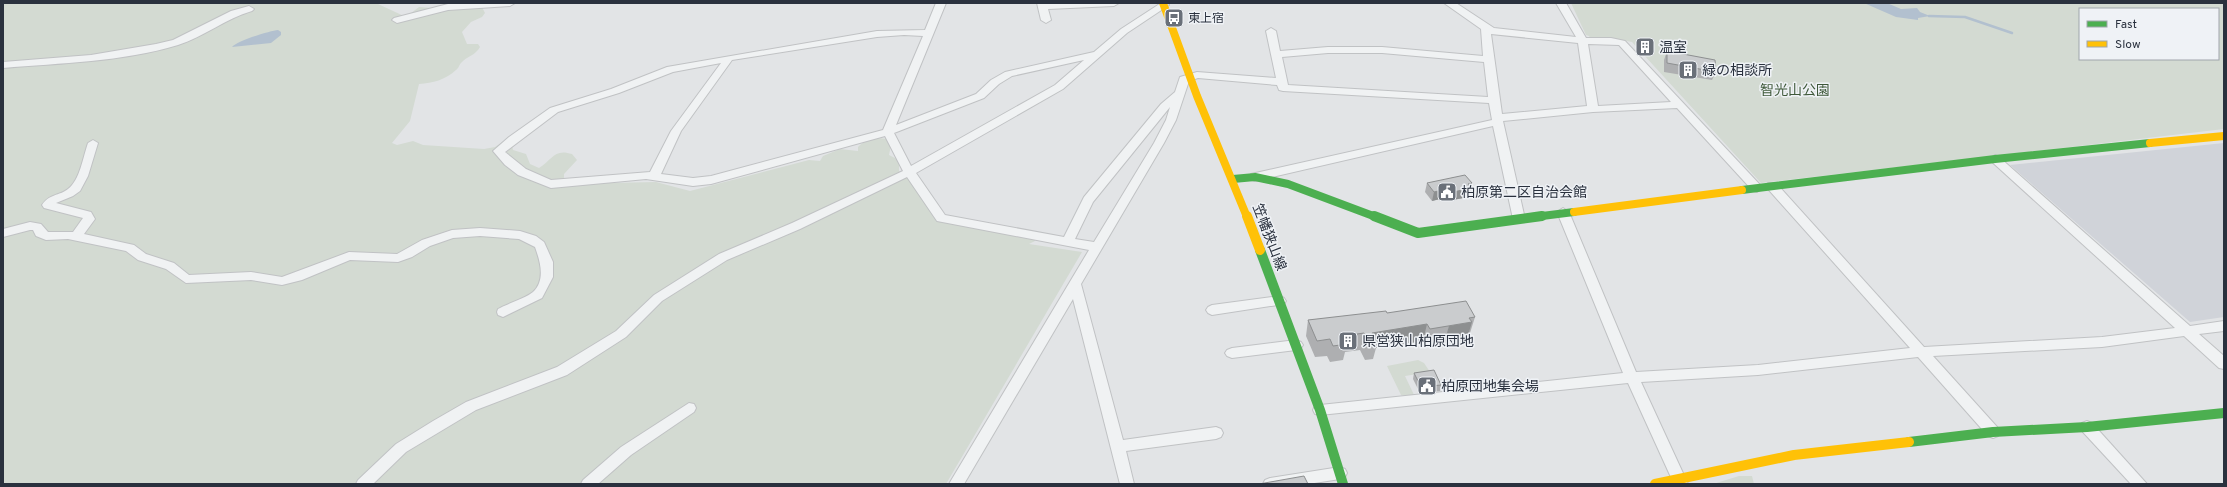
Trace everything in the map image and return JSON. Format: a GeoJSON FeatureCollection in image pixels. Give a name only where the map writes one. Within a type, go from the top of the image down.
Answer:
{"type":"FeatureCollection","features":[{"type":"Feature","properties":{"kind":"street"},"geometry":{"type":"LineString","coordinates":[[398,20],[448,7],[510,3]]}},
{"type":"Feature","properties":{"kind":"street"},"geometry":{"type":"LineString","coordinates":[[888,132],[941,3]]}},
{"type":"Feature","properties":{"kind":"street"},"geometry":{"type":"LineString","coordinates":[[1046,20],[1043,5],[1114,3]]}},
{"type":"Feature","properties":{"kind":"street"},"geometry":{"type":"LineString","coordinates":[[1449,3],[1465,12],[1491,32],[1524,34],[1583,42],[1611,41],[1622,43],[1757,188]]}},
{"type":"Feature","properties":{"kind":"street"},"geometry":{"type":"LineString","coordinates":[[1562,3],[1583,42],[1593,110]]}},
{"type":"Feature","properties":{"kind":"street"},"geometry":{"type":"LineString","coordinates":[[363,484],[401,448],[438,425],[471,406],[562,371],[621,334],[658,298],[724,257],[796,226],[909,172],[1060,87],[1124,32],[1163,4]]}},
{"type":"Feature","properties":{"kind":"street","name":"笠幡狭山線"},"geometry":{"type":"LineString","coordinates":[[1163,4],[1188,76],[1233,179],[1280,301],[1320,410],[1341,478]]}},
{"type":"Feature","properties":{"kind":"street"},"geometry":{"type":"LineString","coordinates":[[3,65],[91,58],[157,47],[176,42],[234,13],[249,9]]}},
{"type":"Feature","properties":{"kind":"street"},"geometry":{"type":"LineString","coordinates":[[1486,29],[1487,59],[1493,100],[1519,219]]}},
{"type":"Feature","properties":{"kind":"street"},"geometry":{"type":"LineString","coordinates":[[1271,31],[1283,88],[1493,100]]}},
{"type":"Feature","properties":{"kind":"street"},"geometry":{"type":"LineString","coordinates":[[929,33],[904,32],[878,34],[729,58],[660,72],[615,91],[565,105],[539,120],[499,151],[514,166],[539,182],[551,184],[627,176],[654,176],[693,182],[711,180],[888,132],[980,96],[995,82],[1009,74],[1097,54]]}},
{"type":"Feature","properties":{"kind":"street"},"geometry":{"type":"LineString","coordinates":[[1276,54],[1328,50],[1382,50],[1487,59]]}},
{"type":"Feature","properties":{"kind":"street"},"geometry":{"type":"LineString","coordinates":[[654,176],[676,131],[729,58]]}},
{"type":"Feature","properties":{"kind":"street"},"geometry":{"type":"LineString","coordinates":[[956,484],[1159,143],[1171,120],[1181,84],[1188,76],[1197,75],[1281,82]]}},
{"type":"Feature","properties":{"kind":"street"},"geometry":{"type":"LineString","coordinates":[[1066,242],[1088,200],[1165,106],[1179,94]]}},
{"type":"Feature","properties":{"kind":"street"},"geometry":{"type":"LineString","coordinates":[[1233,179],[1256,177],[1497,120],[1593,110],[1679,105]]}},
{"type":"Feature","properties":{"kind":"street"},"geometry":{"type":"LineString","coordinates":[[888,132],[909,172],[941,218],[1096,247]]}},
{"type":"Feature","properties":{"kind":"street"},"geometry":{"type":"LineString","coordinates":[[1256,177],[1293,186],[1418,233],[1563,212],[1995,159],[2224,136]]}},
{"type":"Feature","properties":{"kind":"street"},"geometry":{"type":"LineString","coordinates":[[76,236],[89,219],[87,215],[48,205],[52,200],[73,192],[77,187],[83,177],[93,143]]}},
{"type":"Feature","properties":{"kind":"street"},"geometry":{"type":"LineString","coordinates":[[1995,159],[2189,331],[2224,364]]}},
{"type":"Feature","properties":{"kind":"street"},"geometry":{"type":"LineString","coordinates":[[1772,186],[1993,432]]}},
{"type":"Feature","properties":{"kind":"street"},"geometry":{"type":"LineString","coordinates":[[1563,212],[1632,377],[1679,481]]}},
{"type":"Feature","properties":{"kind":"street"},"geometry":{"type":"LineString","coordinates":[[3,233],[30,226],[37,227],[40,233],[46,236],[76,236],[130,248],[142,257],[170,266],[186,279],[251,276],[282,281],[298,277],[349,256],[398,258],[426,243],[452,234],[480,232],[520,235],[532,239],[540,245],[547,262],[547,277],[538,295],[503,312]]}},
{"type":"Feature","properties":{"kind":"street"},"geometry":{"type":"LineString","coordinates":[[1076,284],[1127,484]]}},
{"type":"Feature","properties":{"kind":"street"},"geometry":{"type":"LineString","coordinates":[[1212,310],[1280,301]]}},
{"type":"Feature","properties":{"kind":"street"},"geometry":{"type":"LineString","coordinates":[[1320,410],[1632,377],[1758,370],[1922,352],[2102,342],[2224,326]]}},
{"type":"Feature","properties":{"kind":"street"},"geometry":{"type":"LineString","coordinates":[[1232,353],[1296,345]]}},
{"type":"Feature","properties":{"kind":"street"},"geometry":{"type":"LineString","coordinates":[[588,484],[626,451],[688,408]]}},
{"type":"Feature","properties":{"kind":"street"},"geometry":{"type":"LineString","coordinates":[[1654,484],[1679,481],[1794,455],[1993,432],[2087,427],[2196,418],[2224,413]]}},
{"type":"Feature","properties":{"kind":"street"},"geometry":{"type":"LineString","coordinates":[[2087,427],[2140,484]]}},
{"type":"Feature","properties":{"kind":"street"},"geometry":{"type":"LineString","coordinates":[[1117,447],[1216,433]]}},
{"type":"Feature","properties":{"kind":"street"},"geometry":{"type":"LineString","coordinates":[[1270,484],[1341,478]]}},
{"type":"Feature","properties":{"kind":"shaded area"},"geometry":{"type":"Polygon","coordinates":[[[2224,143],[2224,317],[2190,322],[2010,165],[2224,143]]]}},
{"type":"Feature","properties":{"kind":"green space"},"geometry":{"type":"Polygon","coordinates":[[[3,3],[371,3],[378,4],[406,17],[419,7],[432,8],[449,3],[480,3],[485,13],[482,17],[471,22],[462,32],[467,44],[478,44],[480,47],[448,76],[434,82],[419,84],[410,121],[392,143],[397,145],[413,141],[423,145],[484,149],[495,147],[510,137],[513,150],[526,154],[530,164],[539,168],[557,154],[572,154],[577,160],[564,174],[564,178],[577,184],[606,181],[610,183],[656,182],[690,191],[809,160],[820,161],[823,156],[840,149],[858,151],[858,147],[868,140],[879,138],[887,139],[891,145],[889,155],[899,160],[899,171],[913,184],[931,210],[945,222],[1034,238],[1035,241],[1029,244],[1082,252],[946,484],[3,484],[3,3]]]}},
{"type":"Feature","properties":{"kind":"green space","name":"智光山公園"},"geometry":{"type":"Polygon","coordinates":[[[1571,3],[2224,3],[2224,129],[1761,183],[1632,42],[1611,38],[1610,40],[1591,40],[1589,36],[1586,35],[1571,3]]]}},
{"type":"Feature","properties":{"kind":"green space"},"geometry":{"type":"Polygon","coordinates":[[[1418,360],[1424,363],[1430,372],[1405,376],[1415,397],[1401,395],[1387,366],[1418,360]]]}},
{"type":"Feature","properties":{"kind":"green space"},"geometry":{"type":"Polygon","coordinates":[[[1739,476],[1752,476],[1754,484],[1713,484],[1739,476]]]}},
{"type":"Feature","properties":{"kind":"water"},"geometry":{"type":"Polygon","coordinates":[[[1864,3],[1887,3],[1901,9],[1917,8],[1920,12],[1930,16],[1918,18],[1918,20],[1896,17],[1864,3]]]}},
{"type":"Feature","properties":{"kind":"water"},"geometry":{"type":"Polygon","coordinates":[[[278,30],[281,32],[281,35],[271,43],[232,47],[246,39],[278,30]]]}},
{"type":"Feature","properties":{"kind":"building"},"geometry":{"type":"Polygon","coordinates":[[[1667,51],[1715,60],[1716,72],[1667,63],[1667,51]]]}},
{"type":"Feature","properties":{"kind":"building"},"geometry":{"type":"Polygon","coordinates":[[[1465,175],[1472,183],[1468,184],[1471,188],[1449,193],[1446,189],[1434,192],[1427,183],[1465,175]]]}},
{"type":"Feature","properties":{"kind":"building"},"geometry":{"type":"Polygon","coordinates":[[[1466,301],[1475,317],[1469,318],[1472,322],[1430,329],[1427,324],[1372,333],[1377,342],[1368,343],[1364,333],[1343,336],[1347,344],[1333,346],[1330,339],[1317,341],[1308,320],[1386,311],[1387,313],[1466,301]]]}},
{"type":"Feature","properties":{"kind":"building"},"geometry":{"type":"Polygon","coordinates":[[[1434,370],[1441,385],[1421,387],[1414,373],[1434,370]]]}},
{"type":"Feature","properties":{"kind":"building"},"geometry":{"type":"Polygon","coordinates":[[[1304,476],[1308,484],[1259,484],[1304,476]]]}},
{"type":"Feature","properties":{"kind":"waterway"},"geometry":{"type":"LineString","coordinates":[[1929,16],[1965,17],[2012,33]]}},
{"type":"Feature","properties":{"kind":"traffic: fast"},"geometry":{"type":"LineString","coordinates":[[1742,190],[1995,159],[2150,143]]}},
{"type":"Feature","properties":{"kind":"traffic: fast"},"geometry":{"type":"LineString","coordinates":[[1233,179],[1255,177],[1288,184],[1418,233],[1574,212]]}},
{"type":"Feature","properties":{"kind":"traffic: fast"},"geometry":{"type":"LineString","coordinates":[[1260,250],[1320,410],[1343,484]]}},
{"type":"Feature","properties":{"kind":"traffic: fast"},"geometry":{"type":"LineString","coordinates":[[1909,442],[1993,432],[2087,427],[2224,413]]}},
{"type":"Feature","properties":{"kind":"traffic: slow"},"geometry":{"type":"LineString","coordinates":[[1163,3],[1197,96],[1260,250]]}},
{"type":"Feature","properties":{"kind":"traffic: slow"},"geometry":{"type":"LineString","coordinates":[[2150,143],[2224,136]]}},
{"type":"Feature","properties":{"kind":"traffic: slow"},"geometry":{"type":"LineString","coordinates":[[1574,212],[1742,190]]}},
{"type":"Feature","properties":{"kind":"traffic: slow"},"geometry":{"type":"LineString","coordinates":[[1655,484],[1794,455],[1909,442]]}},
{"type":"Feature","properties":{"kind":"place","name":"東上宿"},"geometry":{"type":"Point","coordinates":[1174,18]}},
{"type":"Feature","properties":{"kind":"place","name":"温室"},"geometry":{"type":"Point","coordinates":[1645,47]}},
{"type":"Feature","properties":{"kind":"place","name":"緑の相談所"},"geometry":{"type":"Point","coordinates":[1688,70]}},
{"type":"Feature","properties":{"kind":"place","name":"柏原第二区自治会館"},"geometry":{"type":"Point","coordinates":[1447,192]}},
{"type":"Feature","properties":{"kind":"place","name":"県営狭山柏原団地"},"geometry":{"type":"Point","coordinates":[1348,341]}},
{"type":"Feature","properties":{"kind":"place","name":"柏原団地集会場"},"geometry":{"type":"Point","coordinates":[1427,386]}}]}
